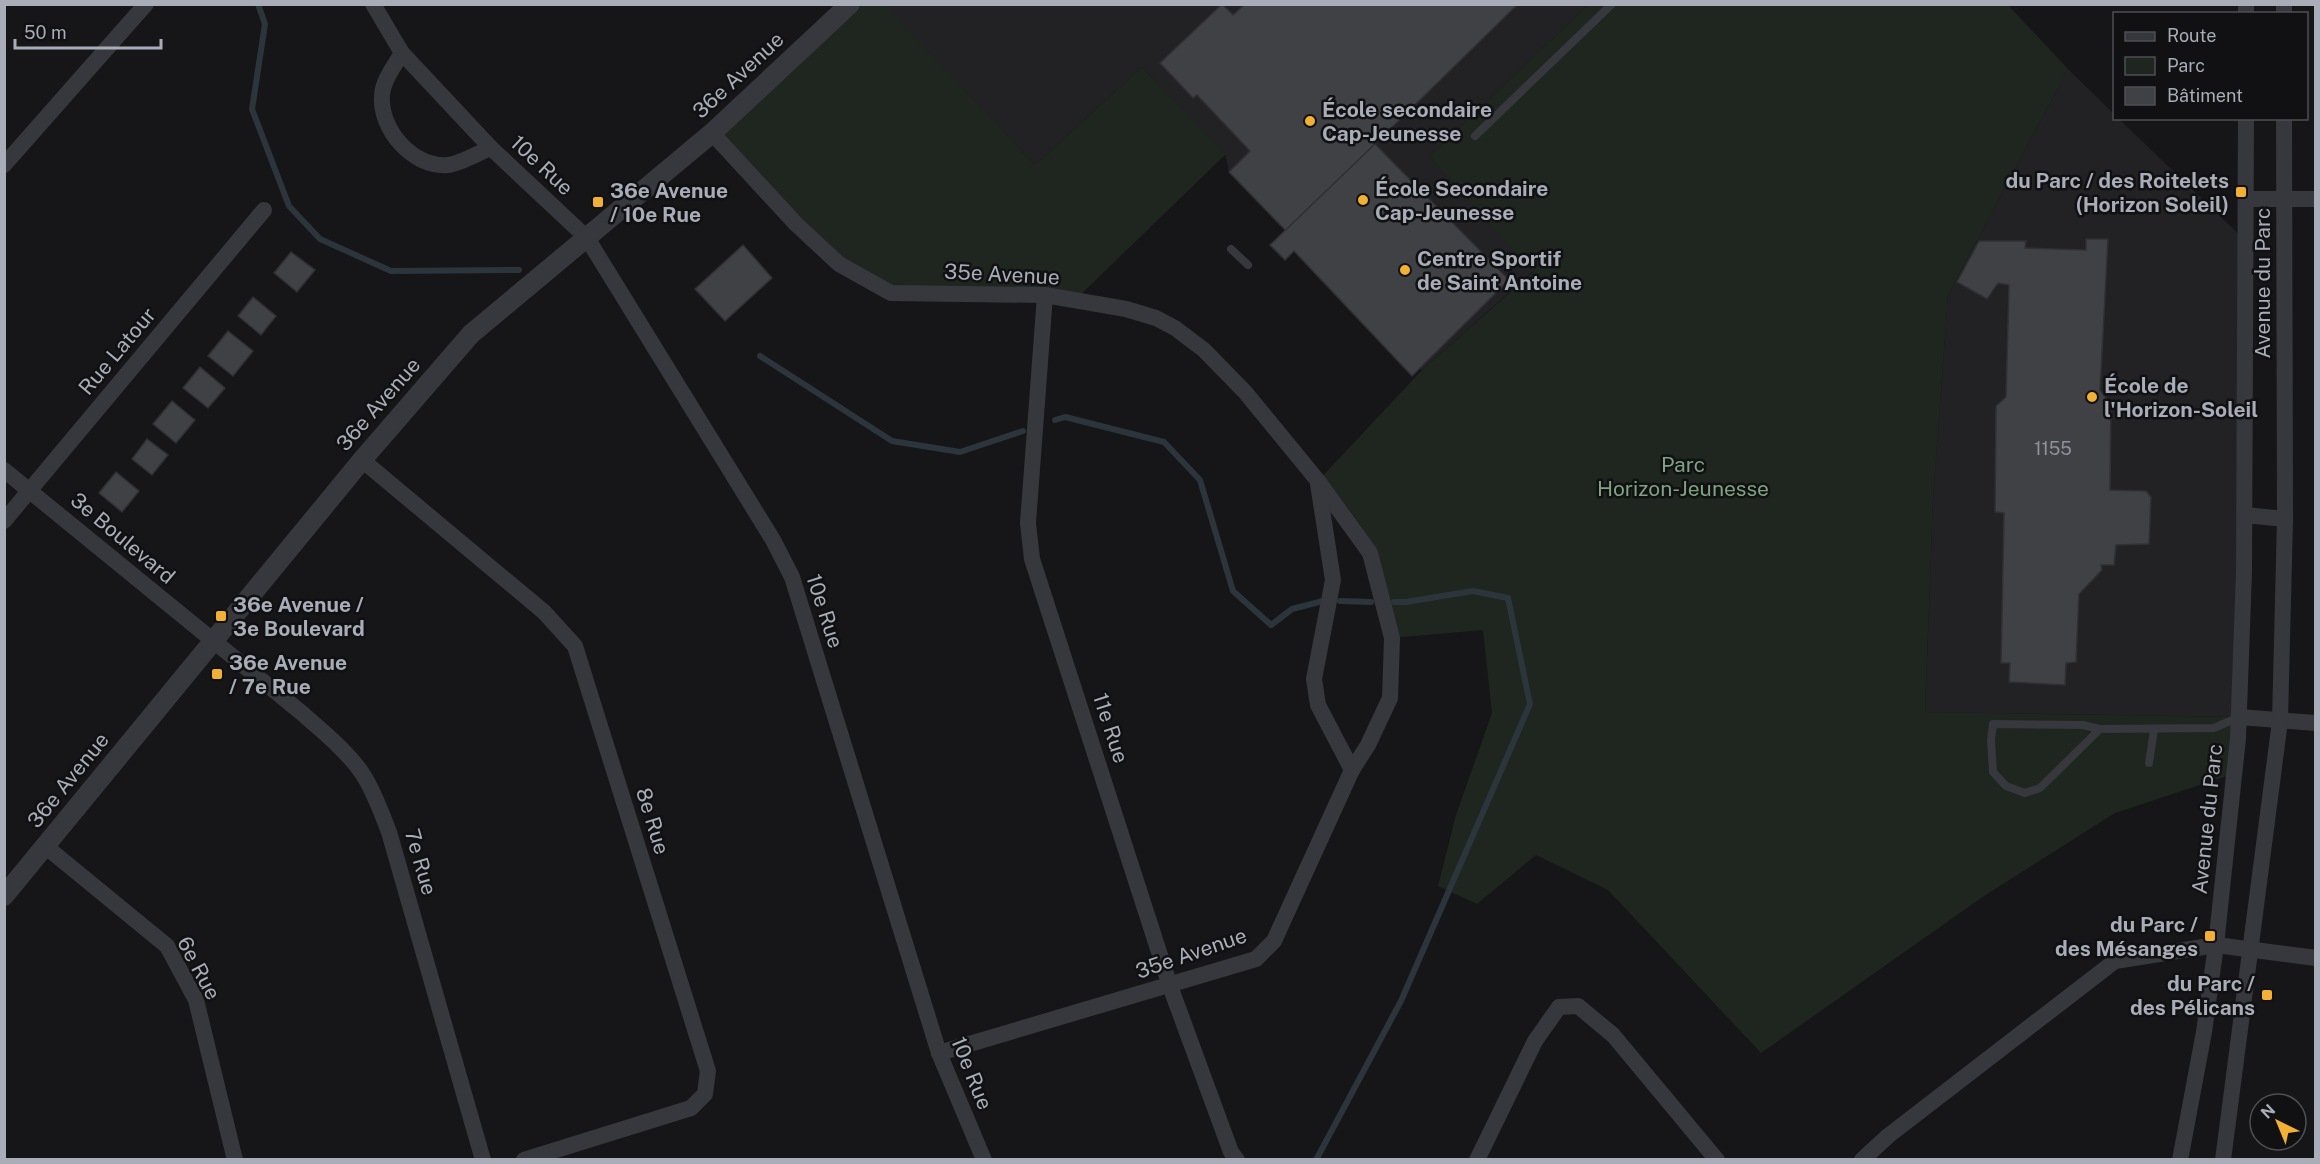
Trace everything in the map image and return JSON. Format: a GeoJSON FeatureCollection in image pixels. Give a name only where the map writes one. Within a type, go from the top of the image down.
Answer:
{"type":"FeatureCollection","features":[{"type":"Feature","properties":{"kind":"street"},"geometry":{"type":"LineString","coordinates":[[6,160],[146,4]]}},
{"type":"Feature","properties":{"kind":"street","name":"10e Rue"},"geometry":{"type":"LineString","coordinates":[[374,4],[402,53],[491,148],[587,238],[773,540],[792,577],[939,1053],[984,1160]]}},
{"type":"Feature","properties":{"kind":"street","name":"36e Avenue"},"geometry":{"type":"LineString","coordinates":[[4,896],[362,460],[471,334],[712,133],[850,4]]}},
{"type":"Feature","properties":{"kind":"street","name":"10e Rue"},"geometry":{"type":"LineString","coordinates":[[402,53],[389,75],[382,94],[386,118],[399,144],[421,160],[448,165],[491,148]]}},
{"type":"Feature","properties":{"kind":"street","name":"Avenue du Parc"},"geometry":{"type":"LineString","coordinates":[[2180,1160],[2204,1032],[2223,894],[2239,717],[2244,515],[2246,120]]}},
{"type":"Feature","properties":{"kind":"street","name":"Avenue du Parc"},"geometry":{"type":"LineString","coordinates":[[2223,1160],[2280,721],[2285,519],[2284,120]]}},
{"type":"Feature","properties":{"kind":"street","name":"35e Avenue"},"geometry":{"type":"LineString","coordinates":[[712,133],[796,224],[839,264],[891,293],[1045,295],[1126,309],[1156,318],[1175,328],[1204,350],[1245,392],[1317,480],[1370,554],[1392,638],[1390,698],[1368,745],[1353,770],[1274,941],[1257,959],[939,1053]]}},
{"type":"Feature","properties":{"kind":"street"},"geometry":{"type":"LineString","coordinates":[[2246,199],[2316,199]]}},
{"type":"Feature","properties":{"kind":"street","name":"Rue Latour"},"geometry":{"type":"LineString","coordinates":[[4,521],[264,210]]}},
{"type":"Feature","properties":{"kind":"street","name":"11e Rue"},"geometry":{"type":"LineString","coordinates":[[1045,295],[1028,523],[1032,559],[1170,986],[1231,1152],[1238,1160]]}},
{"type":"Feature","properties":{"kind":"street","name":"8e Rue"},"geometry":{"type":"LineString","coordinates":[[362,460],[544,612],[575,646],[708,1071],[705,1094],[691,1108],[524,1160]]}},
{"type":"Feature","properties":{"kind":"street","name":"3e Boulevard"},"geometry":{"type":"LineString","coordinates":[[4,470],[212,641]]}},
{"type":"Feature","properties":{"kind":"street"},"geometry":{"type":"LineString","coordinates":[[1317,480],[1333,580],[1314,679],[1318,705],[1353,770]]}},
{"type":"Feature","properties":{"kind":"street"},"geometry":{"type":"LineString","coordinates":[[2244,515],[2285,519]]}},
{"type":"Feature","properties":{"kind":"street","name":"7e Rue"},"geometry":{"type":"LineString","coordinates":[[212,641],[303,714],[362,773],[389,832],[483,1160]]}},
{"type":"Feature","properties":{"kind":"street"},"geometry":{"type":"LineString","coordinates":[[2239,717],[2316,723]]}},
{"type":"Feature","properties":{"kind":"street","name":"6e Rue"},"geometry":{"type":"LineString","coordinates":[[45,846],[166,946],[195,1000],[235,1160]]}},
{"type":"Feature","properties":{"kind":"street"},"geometry":{"type":"LineString","coordinates":[[1862,1160],[1888,1136],[2115,961],[2216,945],[2316,958]]}},
{"type":"Feature","properties":{"kind":"street"},"geometry":{"type":"LineString","coordinates":[[1477,1160],[1535,1041],[1559,1007],[1578,1006],[1613,1035],[1718,1160]]}},
{"type":"Feature","properties":{"kind":"street"},"geometry":{"type":"LineString","coordinates":[[1884,1160],[1888,1136]]}},
{"type":"Feature","properties":{"kind":"lane"},"geometry":{"type":"LineString","coordinates":[[1475,136],[1612,4]]}},
{"type":"Feature","properties":{"kind":"lane"},"geometry":{"type":"LineString","coordinates":[[1231,249],[1248,266]]}},
{"type":"Feature","properties":{"kind":"lane"},"geometry":{"type":"LineString","coordinates":[[2100,729],[2040,788],[2025,793],[2006,786],[1993,772],[1991,740],[1993,724],[2083,725],[2100,729],[2154,730],[2214,728],[2239,717]]}},
{"type":"Feature","properties":{"kind":"lane"},"geometry":{"type":"LineString","coordinates":[[2149,763],[2154,730]]}},
{"type":"Feature","properties":{"kind":"shaded area","name":"École Secondaire Cap-Jeunesse"},"geometry":{"type":"Polygon","coordinates":[[[884,5],[1588,5],[1429,156],[1533,271],[1422,370],[1229,172],[1225,154],[1142,67],[1035,165],[884,5]]]}},
{"type":"Feature","properties":{"kind":"shaded area","name":"École de l'Horizon-Soleil"},"geometry":{"type":"Polygon","coordinates":[[[2068,69],[2113,113],[2113,120],[2120,120],[2246,241],[2239,717],[1925,712],[1933,500],[1948,295],[2068,69]]]}},
{"type":"Feature","properties":{"kind":"green space"},"geometry":{"type":"Polygon","coordinates":[[[884,4],[1035,165],[1142,67],[1226,154],[1074,301],[891,293],[839,264],[712,133],[850,5],[884,4]]]}},
{"type":"Feature","properties":{"kind":"green space","name":"Parc Horizon-Jeunesse"},"geometry":{"type":"Polygon","coordinates":[[[1588,5],[2008,5],[2068,69],[1948,295],[1933,500],[1925,712],[2239,717],[2233,774],[2115,813],[1984,896],[1761,1053],[1608,890],[1536,855],[1477,904],[1438,886],[1456,815],[1492,713],[1483,630],[1392,638],[1370,553],[1318,481],[1422,370],[1533,272],[1429,156],[1588,5]]]}},
{"type":"Feature","properties":{"kind":"building","name":"École secondaire Cap-Jeunesse"},"geometry":{"type":"Polygon","coordinates":[[[1222,4],[1233,15],[1245,4],[1518,4],[1286,231],[1229,172],[1250,151],[1197,95],[1193,98],[1160,63],[1222,4]]]}},
{"type":"Feature","properties":{"kind":"building","name":"Centre Sportif de Saint Antoine"},"geometry":{"type":"Polygon","coordinates":[[[1375,144],[1509,280],[1412,376],[1294,251],[1285,260],[1270,245],[1375,144]]]}},
{"type":"Feature","properties":{"kind":"building"},"geometry":{"type":"Polygon","coordinates":[[[2086,239],[2108,239],[2100,390],[2111,405],[2110,490],[2146,491],[2151,497],[2149,544],[2116,545],[2114,565],[2101,565],[2102,570],[2079,594],[2076,662],[2066,663],[2065,685],[2009,682],[2010,663],[2001,663],[2004,513],[1995,512],[1996,406],[2006,397],[2009,285],[1998,283],[1987,299],[1957,282],[1979,241],[2026,241],[2025,248],[2086,250],[2086,239]]]}},
{"type":"Feature","properties":{"kind":"building"},"geometry":{"type":"Polygon","coordinates":[[[743,245],[772,278],[725,321],[695,289],[743,245]]]}},
{"type":"Feature","properties":{"kind":"building"},"geometry":{"type":"Polygon","coordinates":[[[291,252],[315,270],[297,292],[274,273],[291,252]]]}},
{"type":"Feature","properties":{"kind":"building"},"geometry":{"type":"Polygon","coordinates":[[[253,297],[276,316],[261,335],[238,316],[253,297]]]}},
{"type":"Feature","properties":{"kind":"building"},"geometry":{"type":"Polygon","coordinates":[[[228,331],[253,351],[233,376],[208,356],[228,331]]]}},
{"type":"Feature","properties":{"kind":"building"},"geometry":{"type":"Polygon","coordinates":[[[200,367],[225,388],[208,408],[183,388],[200,367]]]}},
{"type":"Feature","properties":{"kind":"building"},"geometry":{"type":"Polygon","coordinates":[[[172,401],[195,420],[176,443],[153,424],[172,401]]]}},
{"type":"Feature","properties":{"kind":"building"},"geometry":{"type":"Polygon","coordinates":[[[147,439],[168,455],[152,475],[132,459],[147,439]]]}},
{"type":"Feature","properties":{"kind":"building"},"geometry":{"type":"Polygon","coordinates":[[[116,472],[139,491],[122,512],[99,493],[116,472]]]}},
{"type":"Feature","properties":{"kind":"waterway"},"geometry":{"type":"LineString","coordinates":[[258,4],[265,24],[252,109],[289,206],[320,239],[391,271],[519,270]]}},
{"type":"Feature","properties":{"kind":"waterway"},"geometry":{"type":"LineString","coordinates":[[760,356],[892,441],[960,452],[1023,431]]}},
{"type":"Feature","properties":{"kind":"waterway"},"geometry":{"type":"LineString","coordinates":[[1055,420],[1065,417],[1164,442],[1200,480],[1233,591],[1271,625],[1292,609],[1323,601]]}},
{"type":"Feature","properties":{"kind":"waterway"},"geometry":{"type":"LineString","coordinates":[[1316,1160],[1401,1001],[1530,704],[1508,598],[1473,591],[1394,602]]}},
{"type":"Feature","properties":{"kind":"waterway"},"geometry":{"type":"LineString","coordinates":[[1340,601],[1371,602]]}},
{"type":"Feature","properties":{"kind":"place","name":"École secondaire Cap-Jeunesse"},"geometry":{"type":"Point","coordinates":[1310,121]}},
{"type":"Feature","properties":{"kind":"place","name":"du Parc / des Roitelets (Horizon Soleil)"},"geometry":{"type":"Point","coordinates":[2241,192]}},
{"type":"Feature","properties":{"kind":"place","name":"École Secondaire Cap-Jeunesse"},"geometry":{"type":"Point","coordinates":[1363,200]}},
{"type":"Feature","properties":{"kind":"place","name":"36e Avenue / 10e Rue"},"geometry":{"type":"Point","coordinates":[598,202]}},
{"type":"Feature","properties":{"kind":"place","name":"Centre Sportif de Saint Antoine"},"geometry":{"type":"Point","coordinates":[1405,270]}},
{"type":"Feature","properties":{"kind":"place","name":"École de l'Horizon-Soleil"},"geometry":{"type":"Point","coordinates":[2092,397]}},
{"type":"Feature","properties":{"kind":"place","name":"36e Avenue / 3e Boulevard"},"geometry":{"type":"Point","coordinates":[221,616]}},
{"type":"Feature","properties":{"kind":"place","name":"36e Avenue / 7e Rue"},"geometry":{"type":"Point","coordinates":[217,674]}},
{"type":"Feature","properties":{"kind":"place","name":"du Parc / des Mésanges"},"geometry":{"type":"Point","coordinates":[2210,936]}},
{"type":"Feature","properties":{"kind":"place","name":"du Parc / des Pélicans"},"geometry":{"type":"Point","coordinates":[2267,995]}}]}
